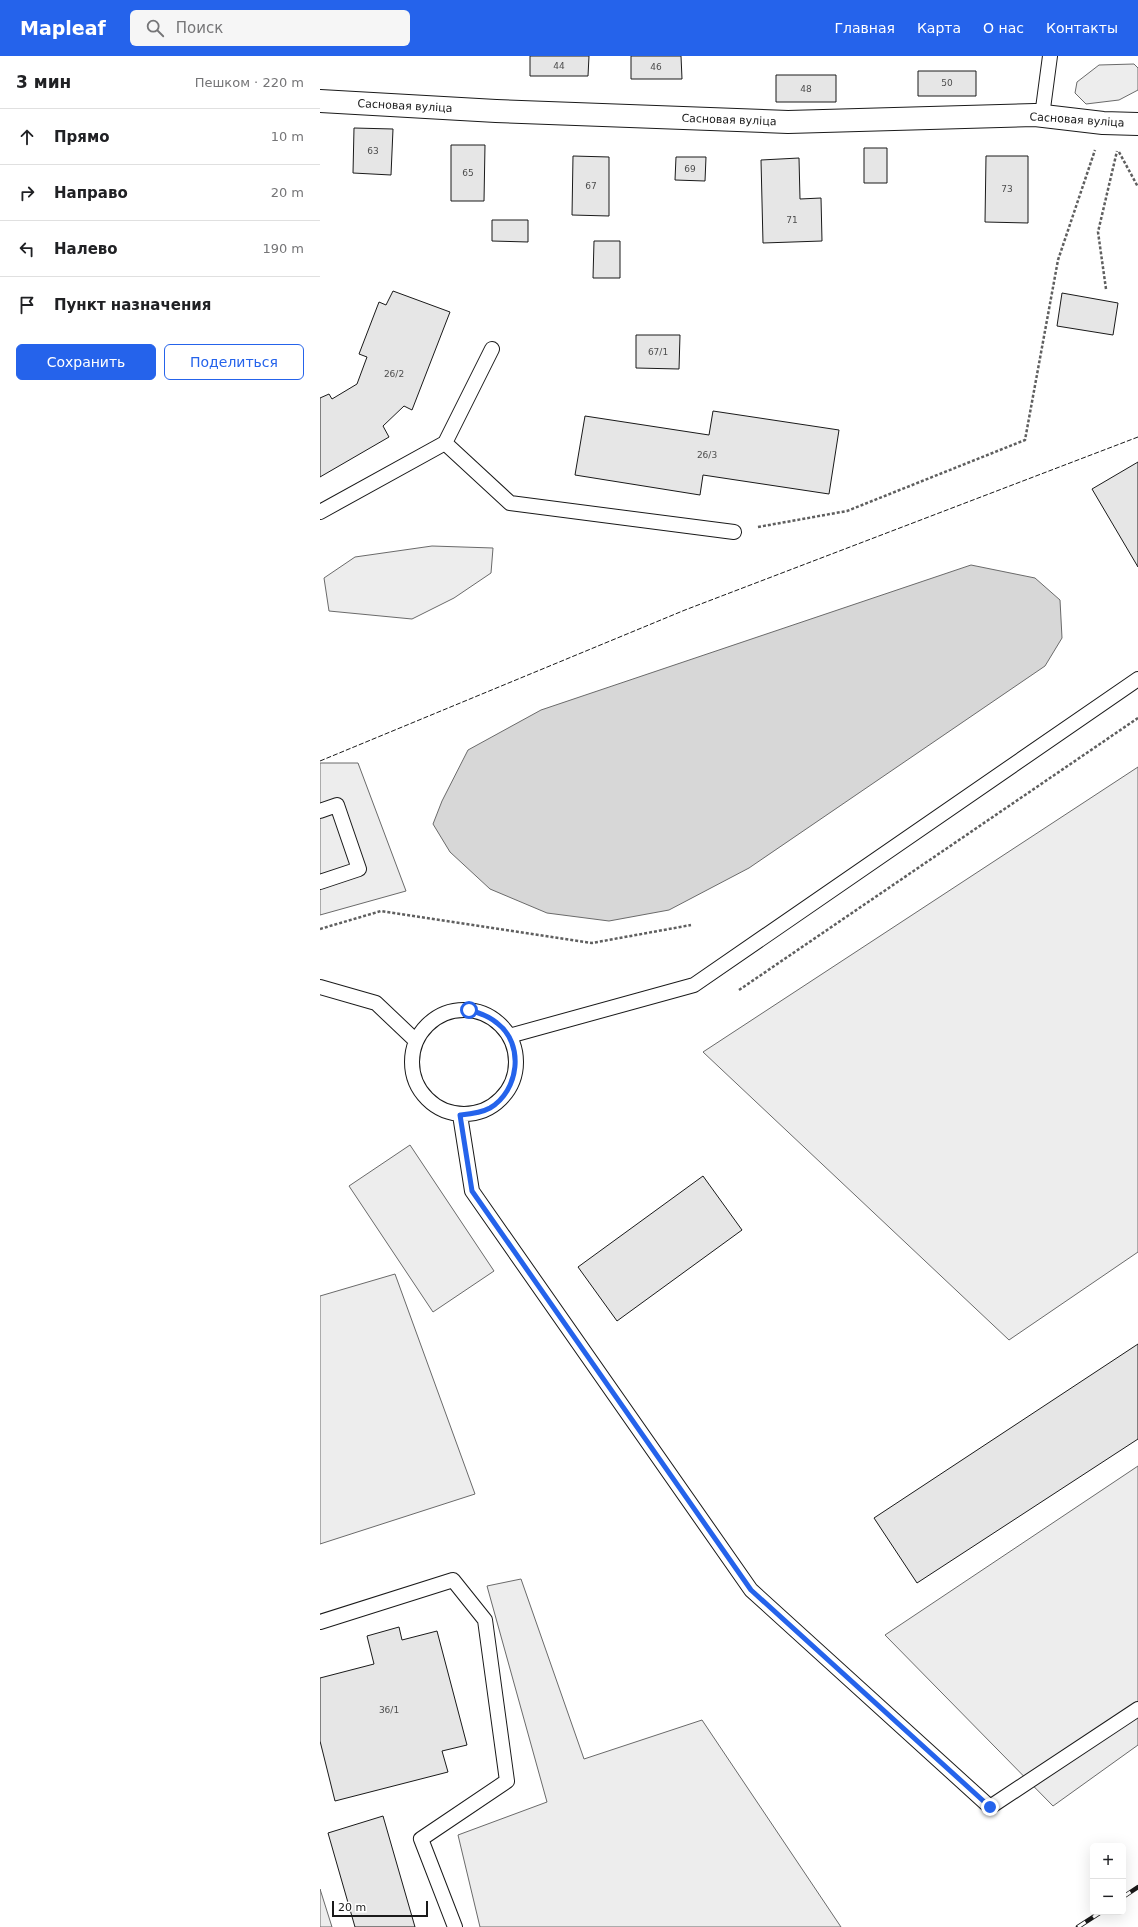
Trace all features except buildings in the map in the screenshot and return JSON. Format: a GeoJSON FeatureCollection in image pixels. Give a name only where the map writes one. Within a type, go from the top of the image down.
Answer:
{"type":"FeatureCollection","features":[{"type":"Feature","properties":{"kind":"street","name":"Сасновая вуліца"},"geometry":{"type":"LineString","coordinates":[[320,101],[496,111],[788,122],[1042,116],[1103,123],[1138,124]]}},
{"type":"Feature","properties":{"kind":"lane"},"geometry":{"type":"LineString","coordinates":[[1042,116],[1050,56]]}},
{"type":"Feature","properties":{"kind":"lane"},"geometry":{"type":"LineString","coordinates":[[320,512],[445,443],[492,349]]}},
{"type":"Feature","properties":{"kind":"lane"},"geometry":{"type":"LineString","coordinates":[[445,443],[510,503],[734,532]]}},
{"type":"Feature","properties":{"kind":"lane"},"geometry":{"type":"LineString","coordinates":[[509,1036],[694,985],[1138,679]]}},
{"type":"Feature","properties":{"kind":"lane"},"geometry":{"type":"LineString","coordinates":[[320,812],[337,805],[359,869],[320,882]]}},
{"type":"Feature","properties":{"kind":"lane"},"geometry":{"type":"LineString","coordinates":[[320,987],[376,1002],[416,1041]]}},
{"type":"Feature","properties":{"kind":"lane"},"geometry":{"type":"LineString","coordinates":[[469,1010],[485,1015],[499,1024],[509,1036],[515,1057],[515,1068],[511,1084],[502,1098],[490,1108],[474,1114],[460,1115],[442,1110],[428,1101],[418,1088],[412,1068],[412,1056],[416,1041],[425,1027],[438,1017],[453,1011],[469,1010]]}},
{"type":"Feature","properties":{"kind":"lane"},"geometry":{"type":"LineString","coordinates":[[460,1115],[472,1191],[751,1590],[990,1807],[1138,1709]]}},
{"type":"Feature","properties":{"kind":"lane"},"geometry":{"type":"LineString","coordinates":[[320,1622],[453,1580],[485,1620],[507,1781],[421,1839],[455,1927]]}},
{"type":"Feature","properties":{"kind":"path"},"geometry":{"type":"LineString","coordinates":[[734,532],[847,511],[1025,440],[1058,260],[1103,123]]}},
{"type":"Feature","properties":{"kind":"path"},"geometry":{"type":"LineString","coordinates":[[1106,289],[1098,232],[1117,148],[1138,187]]}},
{"type":"Feature","properties":{"kind":"path"},"geometry":{"type":"LineString","coordinates":[[739,990],[1138,718]]}},
{"type":"Feature","properties":{"kind":"path"},"geometry":{"type":"LineString","coordinates":[[320,929],[381,912],[592,943],[691,925]]}},
{"type":"Feature","properties":{"kind":"shaded area"},"geometry":{"type":"Polygon","coordinates":[[[1134,64],[1138,68],[1138,90],[1119,100],[1086,104],[1075,93],[1077,82],[1099,65],[1134,64]]]}},
{"type":"Feature","properties":{"kind":"shaded area"},"geometry":{"type":"Polygon","coordinates":[[[432,546],[493,548],[491,573],[454,598],[412,619],[329,611],[324,578],[355,557],[432,546]]]}},
{"type":"Feature","properties":{"kind":"shaded area"},"geometry":{"type":"Polygon","coordinates":[[[971,565],[1035,578],[1060,600],[1062,638],[1045,666],[749,868],[669,910],[609,921],[547,913],[490,889],[450,852],[433,824],[442,801],[468,750],[541,710],[971,565]]]}},
{"type":"Feature","properties":{"kind":"shaded area"},"geometry":{"type":"Polygon","coordinates":[[[320,763],[358,763],[406,891],[320,915],[320,763]]]}},
{"type":"Feature","properties":{"kind":"shaded area"},"geometry":{"type":"Polygon","coordinates":[[[1138,767],[1138,1252],[1009,1340],[703,1052],[1138,767]]]}},
{"type":"Feature","properties":{"kind":"shaded area"},"geometry":{"type":"Polygon","coordinates":[[[410,1145],[494,1271],[433,1312],[349,1186],[410,1145]]]}},
{"type":"Feature","properties":{"kind":"shaded area"},"geometry":{"type":"Polygon","coordinates":[[[395,1274],[475,1494],[320,1544],[320,1296],[395,1274]]]}},
{"type":"Feature","properties":{"kind":"shaded area"},"geometry":{"type":"Polygon","coordinates":[[[1138,1466],[1138,1745],[1053,1806],[885,1635],[1138,1466]]]}},
{"type":"Feature","properties":{"kind":"shaded area"},"geometry":{"type":"Polygon","coordinates":[[[521,1579],[584,1759],[702,1720],[841,1927],[480,1927],[458,1835],[547,1802],[487,1586],[521,1579]]]}},
{"type":"Feature","properties":{"kind":"shaded area"},"geometry":{"type":"Polygon","coordinates":[[[320,1889],[332,1927],[320,1927],[320,1889]]]}},
{"type":"Feature","properties":{"kind":"railway"},"geometry":{"type":"LineString","coordinates":[[1126,1895],[1138,1887]]}},
{"type":"Feature","properties":{"kind":"railway"},"geometry":{"type":"LineString","coordinates":[[1078,1927],[1096,1915]]}},
{"type":"Feature","properties":{"kind":"fence"},"geometry":{"type":"LineString","coordinates":[[320,761],[685,610],[1138,437]]}},
{"type":"Feature","properties":{"kind":"route"},"geometry":{"type":"LineString","coordinates":[[469,1010],[485,1015],[499,1024],[509,1036],[515,1052],[515,1068],[511,1084],[502,1098],[490,1108],[474,1114],[460,1115],[472,1191],[751,1590],[990,1807]]}}]}
